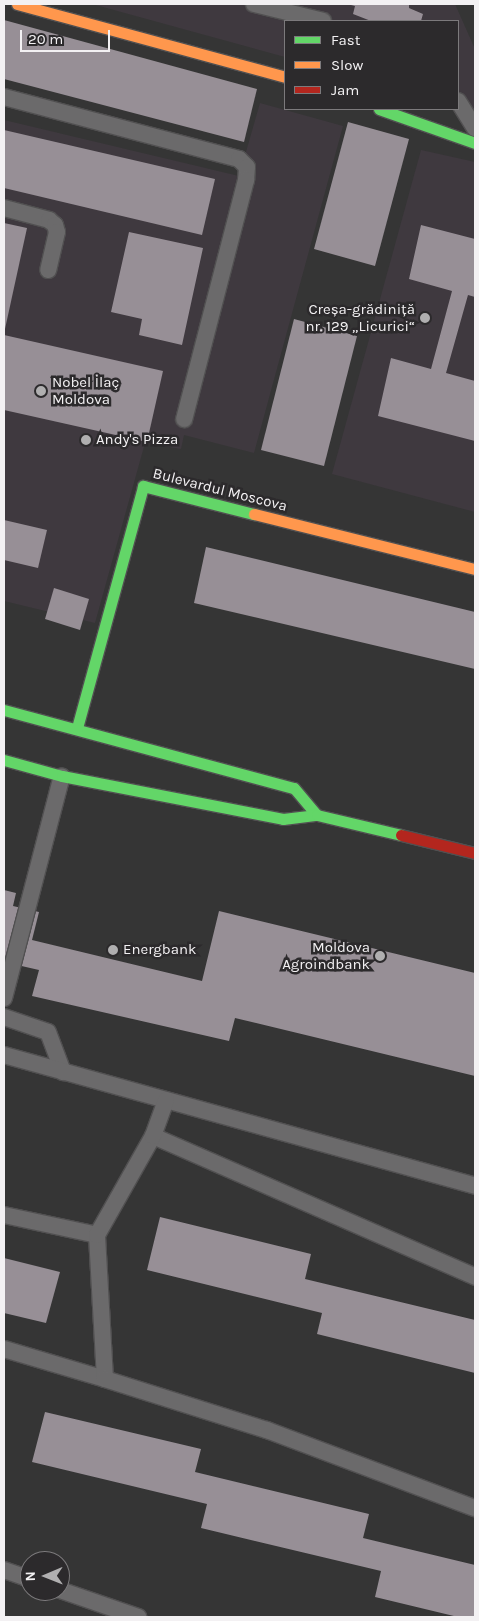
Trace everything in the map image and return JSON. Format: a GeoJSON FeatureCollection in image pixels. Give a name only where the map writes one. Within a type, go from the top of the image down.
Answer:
{"type":"FeatureCollection","features":[{"type":"Feature","properties":{"kind":"street"},"geometry":{"type":"LineString","coordinates":[[17,4],[284,77]]}},
{"type":"Feature","properties":{"kind":"street"},"geometry":{"type":"LineString","coordinates":[[382,110],[475,143]]}},
{"type":"Feature","properties":{"kind":"street","name":"Bulevardul Moscova"},"geometry":{"type":"LineString","coordinates":[[76,728],[143,486],[475,568]]}},
{"type":"Feature","properties":{"kind":"street"},"geometry":{"type":"LineString","coordinates":[[4,710],[294,788],[317,815]]}},
{"type":"Feature","properties":{"kind":"street"},"geometry":{"type":"LineString","coordinates":[[4,760],[62,776],[284,819],[317,815],[475,853]]}},
{"type":"Feature","properties":{"kind":"lane"},"geometry":{"type":"LineString","coordinates":[[254,4],[320,20]]}},
{"type":"Feature","properties":{"kind":"lane"},"geometry":{"type":"LineString","coordinates":[[4,97],[239,160],[247,167],[246,180],[184,419]]}},
{"type":"Feature","properties":{"kind":"lane"},"geometry":{"type":"LineString","coordinates":[[459,103],[475,128]]}},
{"type":"Feature","properties":{"kind":"lane"},"geometry":{"type":"LineString","coordinates":[[4,208],[49,220],[55,225],[57,232],[48,270]]}},
{"type":"Feature","properties":{"kind":"lane"},"geometry":{"type":"LineString","coordinates":[[4,998],[62,776]]}},
{"type":"Feature","properties":{"kind":"lane"},"geometry":{"type":"LineString","coordinates":[[4,1017],[48,1032],[63,1072]]}},
{"type":"Feature","properties":{"kind":"lane"},"geometry":{"type":"LineString","coordinates":[[4,1055],[475,1186]]}},
{"type":"Feature","properties":{"kind":"lane"},"geometry":{"type":"LineString","coordinates":[[105,1379],[97,1235],[153,1136],[166,1100]]}},
{"type":"Feature","properties":{"kind":"lane"},"geometry":{"type":"LineString","coordinates":[[153,1136],[475,1277]]}},
{"type":"Feature","properties":{"kind":"lane"},"geometry":{"type":"LineString","coordinates":[[4,1215],[97,1235]]}},
{"type":"Feature","properties":{"kind":"lane"},"geometry":{"type":"LineString","coordinates":[[4,1349],[267,1430],[475,1508]]}},
{"type":"Feature","properties":{"kind":"lane"},"geometry":{"type":"LineString","coordinates":[[4,1570],[20,1576]]}},
{"type":"Feature","properties":{"kind":"lane"},"geometry":{"type":"LineString","coordinates":[[70,1593],[138,1617]]}},
{"type":"Feature","properties":{"kind":"shaded area"},"geometry":{"type":"Polygon","coordinates":[[[92,4],[455,4],[475,49],[475,110],[459,105],[459,20],[284,20],[284,57],[92,4]]]}},
{"type":"Feature","properties":{"kind":"shaded area"},"geometry":{"type":"Polygon","coordinates":[[[260,103],[343,126],[254,453],[184,435],[181,449],[145,443],[95,623],[4,601],[4,120],[239,176],[260,103]]]}},
{"type":"Feature","properties":{"kind":"shaded area","name":"Creșa-grădiniță nr. 129 „Licurici“"},"geometry":{"type":"Polygon","coordinates":[[[421,150],[475,162],[475,512],[332,474],[421,150]]]}},
{"type":"Feature","properties":{"kind":"building"},"geometry":{"type":"Polygon","coordinates":[[[347,4],[409,4],[409,8],[423,14],[421,20],[368,20],[353,14],[355,6],[347,4]]]}},
{"type":"Feature","properties":{"kind":"building"},"geometry":{"type":"Polygon","coordinates":[[[4,20],[257,89],[244,142],[4,79],[4,20]]]}},
{"type":"Feature","properties":{"kind":"building"},"geometry":{"type":"Polygon","coordinates":[[[348,122],[409,139],[375,266],[314,249],[348,122]]]}},
{"type":"Feature","properties":{"kind":"building"},"geometry":{"type":"Polygon","coordinates":[[[4,130],[215,179],[202,235],[4,188],[4,130]]]}},
{"type":"Feature","properties":{"kind":"building"},"geometry":{"type":"Polygon","coordinates":[[[4,223],[27,228],[5,329],[4,329],[4,223]]]}},
{"type":"Feature","properties":{"kind":"building"},"geometry":{"type":"Polygon","coordinates":[[[421,225],[475,239],[475,297],[468,295],[446,373],[475,381],[475,441],[378,416],[391,358],[431,369],[452,291],[409,279],[421,225]]]}},
{"type":"Feature","properties":{"kind":"building"},"geometry":{"type":"Polygon","coordinates":[[[129,232],[203,248],[182,345],[139,335],[142,319],[111,312],[129,232]]]}},
{"type":"Feature","properties":{"kind":"building"},"geometry":{"type":"Polygon","coordinates":[[[294,319],[357,336],[324,466],[261,450],[294,319]]]}},
{"type":"Feature","properties":{"kind":"building"},"geometry":{"type":"Polygon","coordinates":[[[4,335],[163,371],[147,442],[4,410],[4,335]]]}},
{"type":"Feature","properties":{"kind":"building"},"geometry":{"type":"Polygon","coordinates":[[[4,520],[47,530],[38,568],[4,560],[4,520]]]}},
{"type":"Feature","properties":{"kind":"building"},"geometry":{"type":"Polygon","coordinates":[[[206,547],[475,612],[475,669],[194,603],[206,547]]]}},
{"type":"Feature","properties":{"kind":"building"},"geometry":{"type":"Polygon","coordinates":[[[54,588],[89,599],[80,630],[45,619],[54,588]]]}},
{"type":"Feature","properties":{"kind":"building"},"geometry":{"type":"Polygon","coordinates":[[[4,890],[16,893],[13,906],[39,912],[32,940],[202,981],[219,911],[475,973],[475,1076],[235,1018],[229,1041],[32,996],[39,970],[4,962],[4,890]]]}},
{"type":"Feature","properties":{"kind":"building"},"geometry":{"type":"Polygon","coordinates":[[[160,1217],[311,1254],[305,1279],[475,1320],[475,1373],[317,1334],[322,1313],[147,1270],[160,1217]]]}},
{"type":"Feature","properties":{"kind":"building"},"geometry":{"type":"Polygon","coordinates":[[[4,1258],[60,1272],[46,1323],[4,1313],[4,1258]]]}},
{"type":"Feature","properties":{"kind":"building"},"geometry":{"type":"Polygon","coordinates":[[[45,1412],[201,1449],[195,1472],[369,1514],[363,1538],[475,1565],[475,1617],[458,1617],[375,1597],[381,1571],[201,1528],[207,1504],[32,1462],[45,1412]]]}},
{"type":"Feature","properties":{"kind":"traffic: fast"},"geometry":{"type":"LineString","coordinates":[[382,110],[475,143]]}},
{"type":"Feature","properties":{"kind":"traffic: fast"},"geometry":{"type":"LineString","coordinates":[[77,728],[143,486],[254,514]]}},
{"type":"Feature","properties":{"kind":"traffic: fast"},"geometry":{"type":"LineString","coordinates":[[4,710],[294,788],[317,815]]}},
{"type":"Feature","properties":{"kind":"traffic: fast"},"geometry":{"type":"LineString","coordinates":[[4,760],[62,776],[283,819],[317,815],[401,835]]}},
{"type":"Feature","properties":{"kind":"traffic: slow"},"geometry":{"type":"LineString","coordinates":[[17,4],[284,77]]}},
{"type":"Feature","properties":{"kind":"traffic: slow"},"geometry":{"type":"LineString","coordinates":[[254,514],[475,569]]}},
{"type":"Feature","properties":{"kind":"traffic: jam"},"geometry":{"type":"LineString","coordinates":[[401,835],[475,853]]}},
{"type":"Feature","properties":{"kind":"place","name":"Creșa-grădiniță nr. 129 „Licurici“"},"geometry":{"type":"Point","coordinates":[425,318]}},
{"type":"Feature","properties":{"kind":"place","name":"Nobel İlaç Moldova"},"geometry":{"type":"Point","coordinates":[41,391]}},
{"type":"Feature","properties":{"kind":"place","name":"Andy's Pizza"},"geometry":{"type":"Point","coordinates":[86,440]}},
{"type":"Feature","properties":{"kind":"place","name":"Energbank"},"geometry":{"type":"Point","coordinates":[113,950]}},
{"type":"Feature","properties":{"kind":"place","name":"Moldova Agroindbank"},"geometry":{"type":"Point","coordinates":[380,956]}}]}
